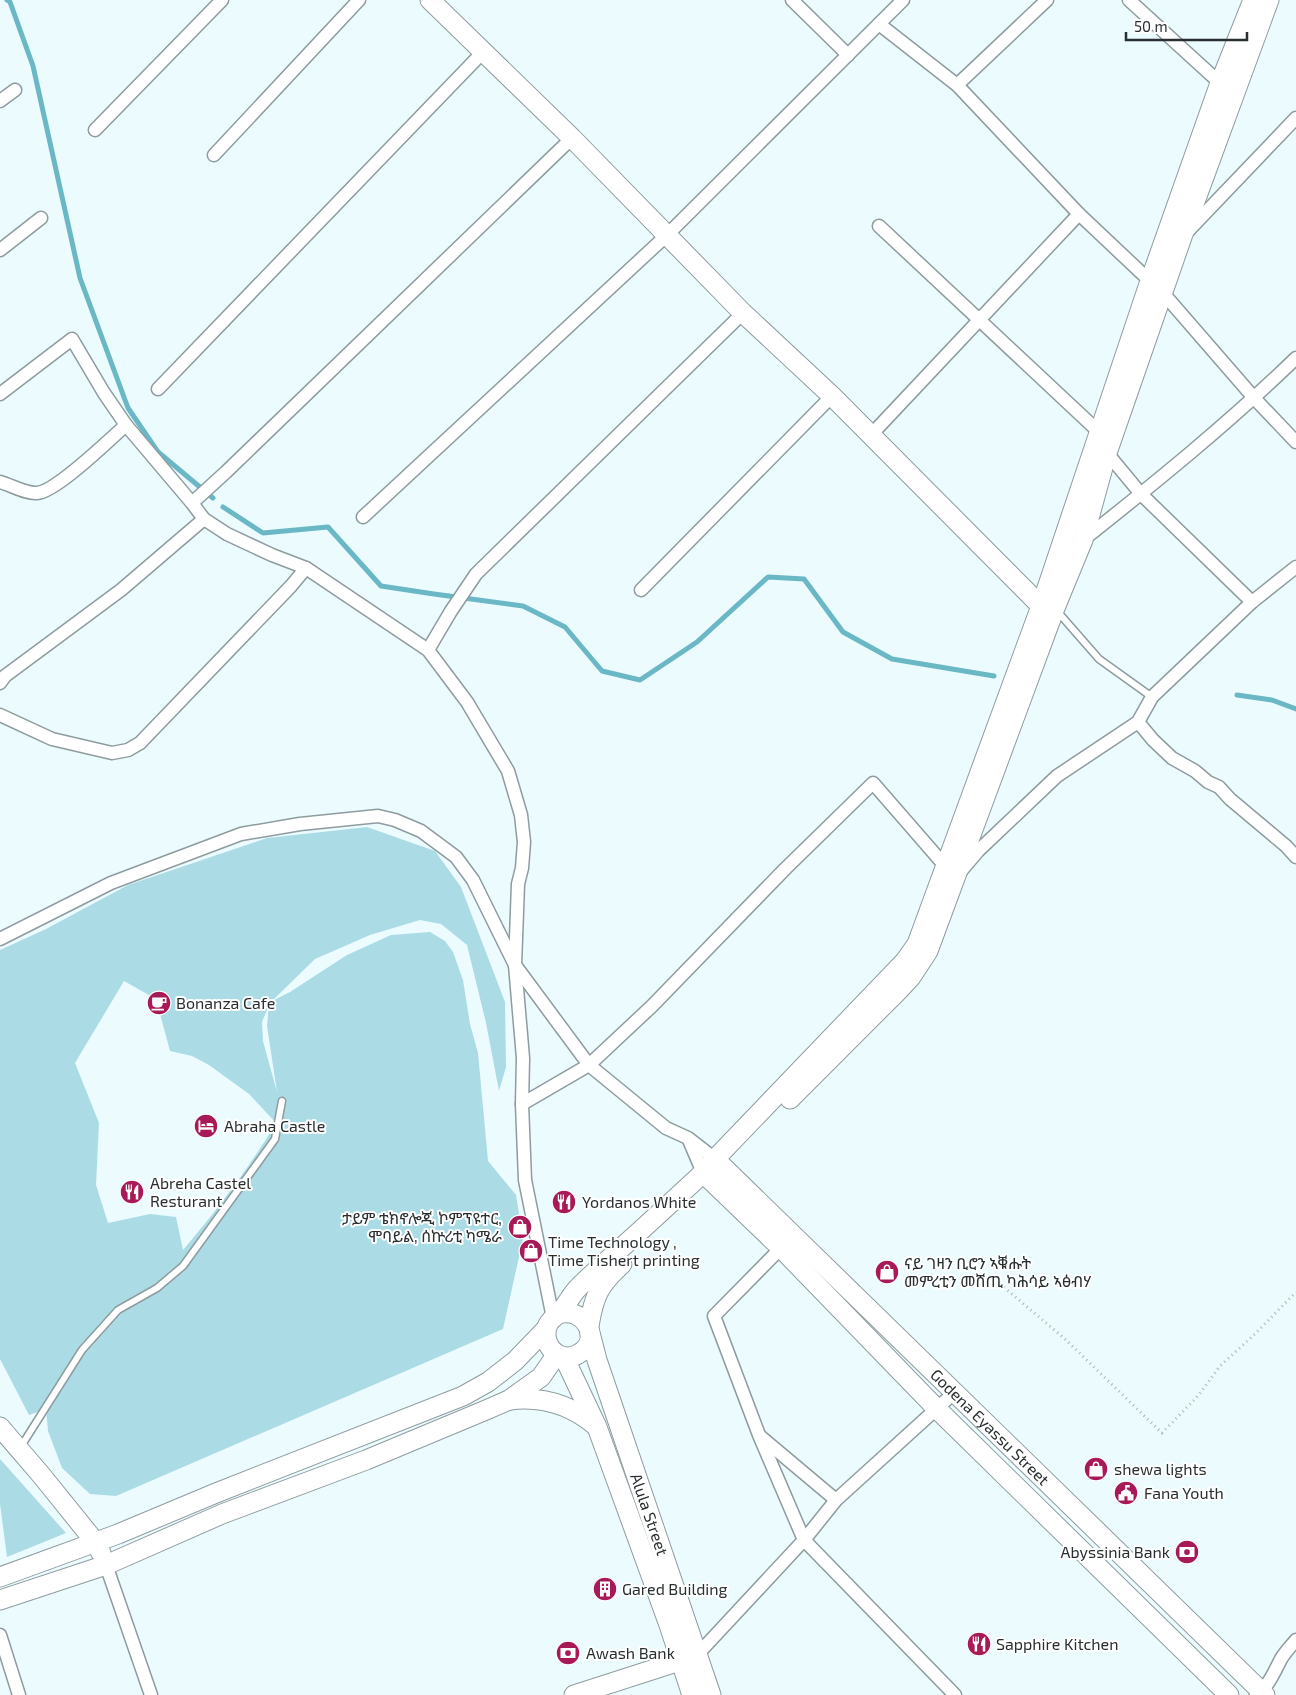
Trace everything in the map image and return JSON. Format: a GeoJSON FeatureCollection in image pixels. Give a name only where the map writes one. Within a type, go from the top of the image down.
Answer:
{"type":"FeatureCollection","features":[{"type":"Feature","properties":{"kind":"main road"},"geometry":{"type":"LineString","coordinates":[[430,0],[572,138],[743,313],[832,396],[1048,607]]}},
{"type":"Feature","properties":{"kind":"main road"},"geometry":{"type":"LineString","coordinates":[[1048,607],[1083,540],[1156,287],[1220,83],[1253,0]]}},
{"type":"Feature","properties":{"kind":"main road"},"geometry":{"type":"LineString","coordinates":[[552,1320],[547,1344],[560,1355],[579,1354],[589,1341],[594,1300],[599,1288],[608,1277],[720,1163],[906,961],[917,944],[951,872],[1048,607],[1100,432],[1156,287],[1182,237],[1269,0]]}},
{"type":"Feature","properties":{"kind":"main road","name":"Godena Eyassu Street"},"geometry":{"type":"LineString","coordinates":[[720,1163],[1261,1694]]}},
{"type":"Feature","properties":{"kind":"main road"},"geometry":{"type":"LineString","coordinates":[[0,1576],[96,1543],[216,1493],[462,1396],[488,1382],[515,1361],[578,1288],[707,1177]]}},
{"type":"Feature","properties":{"kind":"main road"},"geometry":{"type":"LineString","coordinates":[[707,1177],[782,1248],[937,1409],[1229,1695]]}},
{"type":"Feature","properties":{"kind":"main road"},"geometry":{"type":"LineString","coordinates":[[552,1320],[572,1312],[585,1320],[589,1330]]}},
{"type":"Feature","properties":{"kind":"main road","name":"Alula Street"},"geometry":{"type":"LineString","coordinates":[[589,1330],[689,1658],[692,1695]]}},
{"type":"Feature","properties":{"kind":"main road"},"geometry":{"type":"LineString","coordinates":[[0,1600],[106,1565],[222,1514],[366,1460],[509,1400],[541,1377],[560,1355]]}},
{"type":"Feature","properties":{"kind":"main road","name":"Alula Street"},"geometry":{"type":"LineString","coordinates":[[560,1355],[575,1378],[597,1427],[669,1625],[711,1695]]}},
{"type":"Feature","properties":{"kind":"main road"},"geometry":{"type":"LineString","coordinates":[[509,1400],[536,1399],[558,1404],[578,1412],[597,1427]]}},
{"type":"Feature","properties":{"kind":"main road"},"geometry":{"type":"LineString","coordinates":[[0,1427],[96,1543],[106,1565]]}},
{"type":"Feature","properties":{"kind":"main road"},"geometry":{"type":"LineString","coordinates":[[216,1493],[222,1514]]}},
{"type":"Feature","properties":{"kind":"main road"},"geometry":{"type":"LineString","coordinates":[[574,1695],[689,1658]]}},
{"type":"Feature","properties":{"kind":"street"},"geometry":{"type":"LineString","coordinates":[[95,130],[222,0]]}},
{"type":"Feature","properties":{"kind":"street"},"geometry":{"type":"LineString","coordinates":[[214,155],[360,0]]}},
{"type":"Feature","properties":{"kind":"street"},"geometry":{"type":"LineString","coordinates":[[792,0],[848,55]]}},
{"type":"Feature","properties":{"kind":"street"},"geometry":{"type":"LineString","coordinates":[[363,517],[667,236],[903,0]]}},
{"type":"Feature","properties":{"kind":"street"},"geometry":{"type":"LineString","coordinates":[[957,85],[1047,0]]}},
{"type":"Feature","properties":{"kind":"street"},"geometry":{"type":"LineString","coordinates":[[1130,0],[1220,83]]}},
{"type":"Feature","properties":{"kind":"street"},"geometry":{"type":"LineString","coordinates":[[879,24],[957,85],[1079,214],[1156,287],[1255,399],[1296,442]]}},
{"type":"Feature","properties":{"kind":"street"},"geometry":{"type":"LineString","coordinates":[[158,389],[484,51]]}},
{"type":"Feature","properties":{"kind":"street"},"geometry":{"type":"LineString","coordinates":[[0,101],[15,90]]}},
{"type":"Feature","properties":{"kind":"street"},"geometry":{"type":"LineString","coordinates":[[1182,237],[1296,118]]}},
{"type":"Feature","properties":{"kind":"street"},"geometry":{"type":"LineString","coordinates":[[192,503],[572,138]]}},
{"type":"Feature","properties":{"kind":"street"},"geometry":{"type":"LineString","coordinates":[[871,435],[1079,214]]}},
{"type":"Feature","properties":{"kind":"street"},"geometry":{"type":"LineString","coordinates":[[0,250],[41,218]]}},
{"type":"Feature","properties":{"kind":"street"},"geometry":{"type":"LineString","coordinates":[[879,226],[1100,432],[1107,452],[1141,494],[1252,602]]}},
{"type":"Feature","properties":{"kind":"street"},"geometry":{"type":"LineString","coordinates":[[428,650],[451,610],[476,574],[508,545],[743,313]]}},
{"type":"Feature","properties":{"kind":"street"},"geometry":{"type":"LineString","coordinates":[[0,394],[72,339],[104,394],[126,425],[192,503],[204,520],[227,534],[306,568],[428,650],[467,702],[508,771],[521,815],[524,842],[522,868],[518,884],[515,965],[523,1058],[522,1104],[525,1180],[552,1320]]}},
{"type":"Feature","properties":{"kind":"street"},"geometry":{"type":"LineString","coordinates":[[1083,540],[1255,399],[1296,358]]}},
{"type":"Feature","properties":{"kind":"street"},"geometry":{"type":"LineString","coordinates":[[641,590],[832,396]]}},
{"type":"Feature","properties":{"kind":"street"},"geometry":{"type":"LineString","coordinates":[[0,482],[33,493],[46,490],[61,481],[126,425]]}},
{"type":"Feature","properties":{"kind":"street"},"geometry":{"type":"LineString","coordinates":[[2,675],[121,590],[204,520]]}},
{"type":"Feature","properties":{"kind":"street"},"geometry":{"type":"LineString","coordinates":[[522,1104],[590,1065],[652,1006],[785,868],[873,783],[951,872],[978,851],[1057,776],[1138,722],[1152,697],[1252,602],[1296,567]]}},
{"type":"Feature","properties":{"kind":"street"},"geometry":{"type":"LineString","coordinates":[[0,715],[52,739],[112,753],[128,750],[140,743],[291,586],[306,568]]}},
{"type":"Feature","properties":{"kind":"street"},"geometry":{"type":"LineString","coordinates":[[1138,722],[1172,758],[1195,771],[1208,782],[1219,787],[1296,857]]}},
{"type":"Feature","properties":{"kind":"street"},"geometry":{"type":"LineString","coordinates":[[0,939],[111,883],[241,834],[300,824],[378,816],[395,820],[421,831],[456,857],[473,880],[515,965],[590,1065],[666,1128],[688,1138],[720,1163]]}},
{"type":"Feature","properties":{"kind":"street"},"geometry":{"type":"LineString","coordinates":[[688,1138],[707,1177]]}},
{"type":"Feature","properties":{"kind":"street"},"geometry":{"type":"LineString","coordinates":[[782,1248],[714,1316],[759,1435],[804,1540],[955,1695]]}},
{"type":"Feature","properties":{"kind":"street"},"geometry":{"type":"LineString","coordinates":[[689,1658],[804,1540],[836,1500],[955,1392]]}},
{"type":"Feature","properties":{"kind":"street"},"geometry":{"type":"LineString","coordinates":[[759,1435],[836,1500]]}},
{"type":"Feature","properties":{"kind":"street"},"geometry":{"type":"LineString","coordinates":[[106,1565],[151,1695]]}},
{"type":"Feature","properties":{"kind":"street"},"geometry":{"type":"LineString","coordinates":[[0,1635],[19,1695]]}},
{"type":"Feature","properties":{"kind":"street"},"geometry":{"type":"LineString","coordinates":[[1261,1694],[1282,1657],[1296,1640]]}},
{"type":"Feature","properties":{"kind":"lane"},"geometry":{"type":"LineString","coordinates":[[1048,607],[1099,659],[1152,697]]}},
{"type":"Feature","properties":{"kind":"lane"},"geometry":{"type":"LineString","coordinates":[[19,1450],[44,1408],[88,1343],[118,1310],[158,1288],[184,1266],[275,1139],[282,1101]]}},
{"type":"Feature","properties":{"kind":"path"},"geometry":{"type":"LineString","coordinates":[[1000,1284],[1065,1339],[1162,1433],[1198,1396],[1220,1366],[1256,1334],[1296,1292]]}},
{"type":"Feature","properties":{"kind":"shaded area"},"geometry":{"type":"Polygon","coordinates":[[[367,827],[435,851],[461,887],[505,1002],[506,1067],[499,1091],[486,1023],[467,945],[441,924],[420,920],[370,935],[315,959],[272,1001],[290,992],[347,955],[391,935],[430,932],[445,941],[453,952],[463,980],[470,1024],[478,1053],[488,1161],[516,1195],[523,1239],[503,1329],[116,1496],[90,1494],[62,1468],[48,1431],[46,1409],[29,1415],[0,1359],[0,950],[46,929],[128,885],[267,838],[367,827]],[[124,981],[75,1063],[99,1123],[96,1185],[108,1223],[150,1214],[176,1217],[183,1250],[232,1188],[276,1123],[249,1094],[209,1065],[192,1056],[170,1051],[156,999],[124,981]],[[269,1005],[262,1022],[263,1041],[277,1092],[267,1026],[269,1005]]]}},
{"type":"Feature","properties":{"kind":"shaded area"},"geometry":{"type":"Polygon","coordinates":[[[0,1459],[66,1533],[7,1557],[0,1504],[0,1459]]]}},
{"type":"Feature","properties":{"kind":"waterway"},"geometry":{"type":"LineString","coordinates":[[7,0],[10,2],[33,66],[80,278],[128,408],[158,452],[213,498]]}},
{"type":"Feature","properties":{"kind":"waterway"},"geometry":{"type":"LineString","coordinates":[[223,507],[263,533],[328,527],[381,586],[523,606],[565,627],[602,671],[640,680],[697,642],[768,577],[804,579],[843,632],[892,659],[994,676]]}},
{"type":"Feature","properties":{"kind":"waterway"},"geometry":{"type":"LineString","coordinates":[[1237,695],[1272,700],[1296,709]]}},
{"type":"Feature","properties":{"kind":"place","name":"Bonanza Cafe"},"geometry":{"type":"Point","coordinates":[159,1003]}},
{"type":"Feature","properties":{"kind":"place","name":"Abraha Castle"},"geometry":{"type":"Point","coordinates":[206,1126]}},
{"type":"Feature","properties":{"kind":"place","name":"Abreha Castel Resturant"},"geometry":{"type":"Point","coordinates":[132,1192]}},
{"type":"Feature","properties":{"kind":"place","name":"Yordanos White"},"geometry":{"type":"Point","coordinates":[564,1202]}},
{"type":"Feature","properties":{"kind":"place","name":"ታይም ቴክኖሎጂ ኮምፕዩተር, ሞባይል, ሰኵሪቲ ካሜራ"},"geometry":{"type":"Point","coordinates":[520,1227]}},
{"type":"Feature","properties":{"kind":"place","name":"Time Technology , Time Tishert printing"},"geometry":{"type":"Point","coordinates":[531,1251]}},
{"type":"Feature","properties":{"kind":"place","name":"ናይ ገዛን ቢሮን ኣቑሑት መምረቲን መሸጢ ካሕሳይ ኣፅብሃ"},"geometry":{"type":"Point","coordinates":[887,1272]}},
{"type":"Feature","properties":{"kind":"place","name":"shewa lights"},"geometry":{"type":"Point","coordinates":[1096,1469]}},
{"type":"Feature","properties":{"kind":"place","name":"Fana Youth"},"geometry":{"type":"Point","coordinates":[1126,1493]}},
{"type":"Feature","properties":{"kind":"place","name":"Abyssinia Bank"},"geometry":{"type":"Point","coordinates":[1187,1552]}},
{"type":"Feature","properties":{"kind":"place","name":"Gared Building"},"geometry":{"type":"Point","coordinates":[605,1589]}},
{"type":"Feature","properties":{"kind":"place","name":"Sapphire Kitchen"},"geometry":{"type":"Point","coordinates":[979,1644]}},
{"type":"Feature","properties":{"kind":"place","name":"Awash Bank"},"geometry":{"type":"Point","coordinates":[568,1653]}}]}
